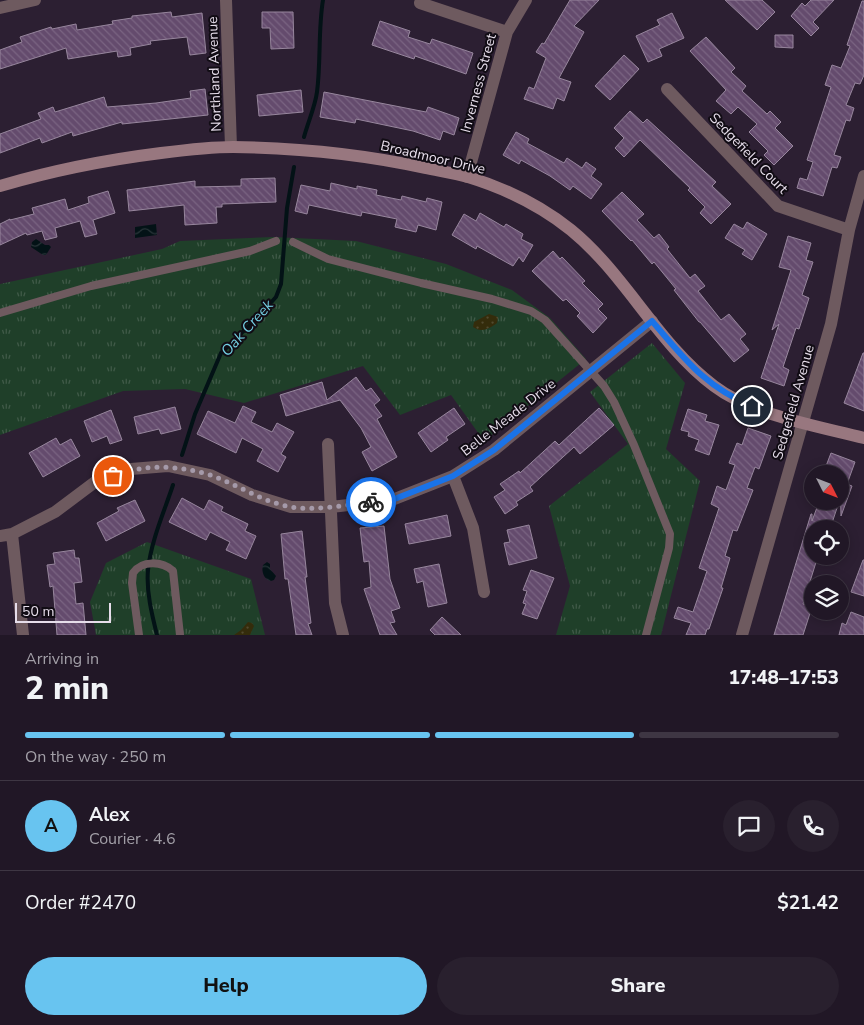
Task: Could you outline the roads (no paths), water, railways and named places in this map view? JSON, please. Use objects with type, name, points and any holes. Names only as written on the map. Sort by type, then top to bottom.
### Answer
[{"type":"street","points":[[0,8],[35,0]]},
{"type":"street","name":"Northland Avenue","points":[[226,0],[231,147]]},
{"type":"street","name":"Inverness Street","points":[[467,177],[507,32],[526,0]]},
{"type":"street","points":[[420,3],[507,32]]},
{"type":"street","name":"Sedgefield Court","points":[[667,89],[778,206],[849,230]]},
{"type":"street","name":"Broadmoor Drive","points":[[0,186],[49,172],[121,158],[231,147],[318,151],[395,162],[467,177],[532,204],[569,228],[591,248],[624,284],[652,321],[688,363],[715,387],[744,403],[768,412],[864,438]]},
{"type":"street","name":"Sedgefield Avenue","points":[[742,635],[831,324],[849,230],[864,176]]},
{"type":"street","name":"Belle Meade Drive","points":[[6,535],[55,512],[94,482],[132,469],[168,466],[210,475],[252,495],[291,507],[331,507],[392,500],[453,476],[494,450],[652,321]]},
{"type":"street","points":[[328,444],[335,603],[343,635]]},
{"type":"street","points":[[453,476],[473,528],[484,592]]},
{"type":"street","points":[[6,535],[23,635]]},
{"type":"lane","points":[[0,313],[91,286],[250,251],[276,241]]},
{"type":"lane","points":[[293,242],[328,259],[492,299],[531,311],[545,320],[604,386],[614,402],[634,445],[670,534],[646,635]]},
{"type":"lane","points":[[139,635],[132,583],[133,572],[140,566],[159,563],[173,571],[180,635]]},
{"type":"water","points":[[156,224],[157,235],[135,238],[135,227]]},
{"type":"water","points":[[36,239],[51,247],[46,255],[31,247],[32,242]]},
{"type":"water","points":[[267,562],[276,576],[271,581],[265,577],[263,572],[262,567]]},
{"type":"waterway","name":"Oak Creek","points":[[304,137],[317,92],[323,0]]},
{"type":"waterway","name":"Oak Creek","points":[[182,455],[195,414],[221,353],[276,297],[281,284],[287,208],[294,167]]},
{"type":"waterway","name":"Oak Creek","points":[[157,635],[151,611],[148,570],[155,537],[173,485]]}]
